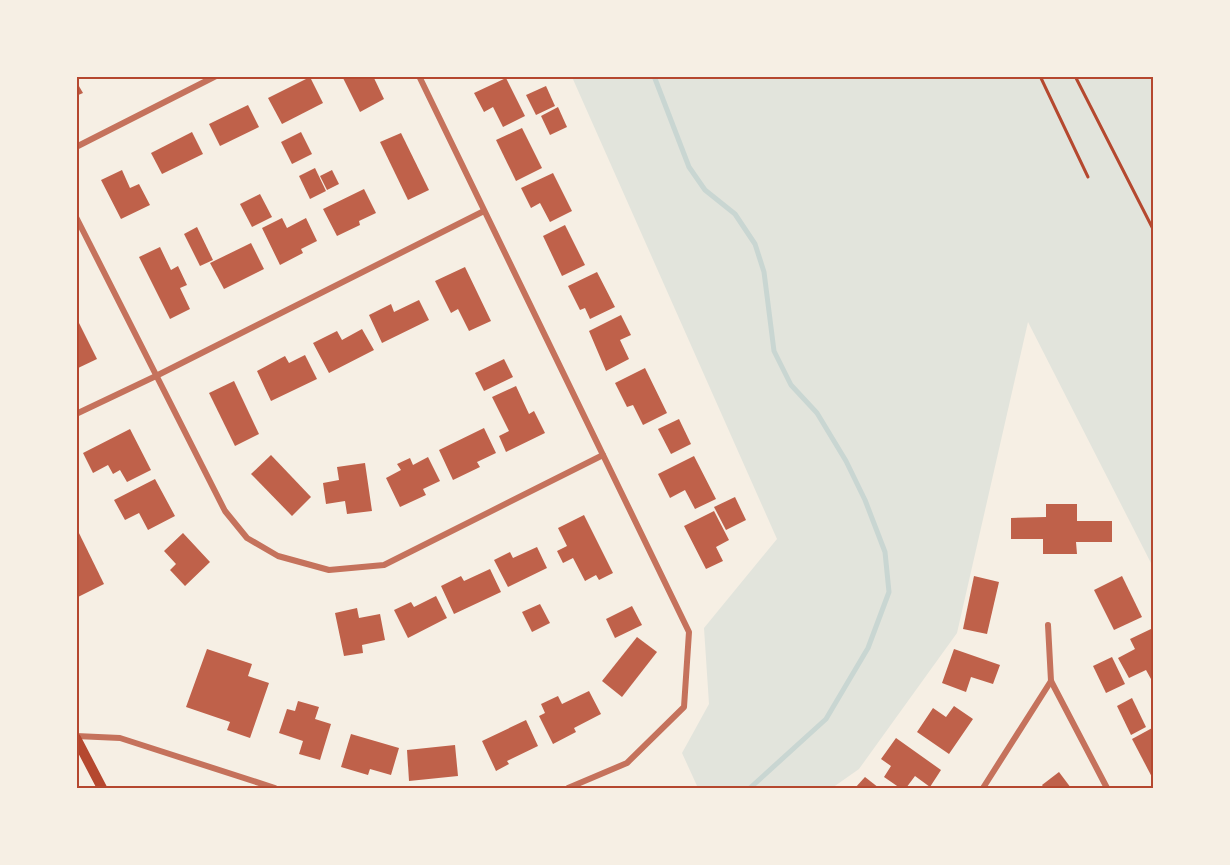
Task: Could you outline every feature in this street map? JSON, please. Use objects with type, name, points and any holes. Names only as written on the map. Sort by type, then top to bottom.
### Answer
[{"type":"main road","points":[[76,737],[102,789]]},
{"type":"street","points":[[76,147],[216,76]]},
{"type":"street","points":[[418,76],[689,633],[684,707],[627,763],[568,789]]},
{"type":"street","points":[[76,414],[484,211]]},
{"type":"street","points":[[76,217],[225,511],[247,538],[278,556],[329,570],[384,565],[603,455]]},
{"type":"street","points":[[1048,626],[1051,681],[1107,789]]},
{"type":"street","points":[[982,789],[1051,681]]},
{"type":"street","points":[[76,737],[120,738],[275,789]]},
{"type":"path","points":[[1040,76],[1088,177]]},
{"type":"path","points":[[1075,76],[1154,231]]},
{"type":"shaded area","points":[[572,77],[1153,77],[1153,567],[1028,322],[957,633],[859,769],[832,788],[698,788],[682,753],[709,704],[704,628],[777,539]]},
{"type":"building","points":[[342,76],[373,76],[384,99],[360,112]]},
{"type":"building","points":[[310,77],[323,103],[282,124],[268,98]]},
{"type":"building","points":[[506,78],[525,116],[503,127],[493,107],[484,112],[474,93]]},
{"type":"building","points":[[76,81],[83,93],[76,96]]},
{"type":"building","points":[[546,86],[555,106],[536,115],[526,95]]},
{"type":"building","points":[[248,105],[259,127],[220,146],[209,124]]},
{"type":"building","points":[[558,107],[567,127],[550,135],[541,116]]},
{"type":"building","points":[[522,128],[542,168],[516,181],[496,140]]},
{"type":"building","points":[[192,132],[203,154],[162,174],[151,153]]},
{"type":"building","points":[[301,132],[312,154],[292,164],[281,142]]},
{"type":"building","points":[[401,133],[429,190],[408,200],[380,142]]},
{"type":"building","points":[[315,168],[326,191],[310,199],[299,176]]},
{"type":"building","points":[[122,170],[130,188],[139,184],[150,205],[121,219],[101,180]]},
{"type":"building","points":[[332,170],[339,184],[327,190],[320,176]]},
{"type":"building","points":[[553,173],[572,211],[550,222],[540,203],[531,208],[521,188]]},
{"type":"building","points":[[364,189],[376,213],[359,221],[360,225],[337,236],[323,209]]},
{"type":"building","points":[[260,194],[272,217],[252,227],[240,204]]},
{"type":"building","points":[[282,218],[287,228],[306,218],[317,241],[301,249],[303,253],[280,265],[262,228]]},
{"type":"building","points":[[565,225],[585,265],[562,276],[543,236]]},
{"type":"building","points":[[197,227],[213,260],[200,266],[184,234]]},
{"type":"building","points":[[251,243],[264,269],[224,289],[210,263]]},
{"type":"building","points":[[160,247],[171,270],[178,266],[187,285],[180,288],[190,309],[170,319],[139,257]]},
{"type":"building","points":[[465,267],[491,321],[469,331],[458,309],[451,313],[435,281]]},
{"type":"building","points":[[597,272],[615,307],[590,319],[585,308],[580,310],[568,286]]},
{"type":"building","points":[[419,300],[429,320],[382,343],[369,315],[391,304],[394,312]]},
{"type":"building","points":[[621,315],[631,335],[620,340],[629,359],[606,371],[589,331]]},
{"type":"building","points":[[79,323],[97,359],[76,369],[76,324]]},
{"type":"building","points":[[362,329],[374,350],[329,373],[313,343],[337,331],[342,340]]},
{"type":"building","points":[[305,355],[317,379],[271,401],[257,371],[285,356],[289,363]]},
{"type":"building","points":[[504,359],[513,377],[484,391],[475,373]]},
{"type":"building","points":[[645,368],[667,413],[643,425],[633,405],[627,407],[615,383]]},
{"type":"building","points":[[234,381],[259,434],[235,446],[209,393]]},
{"type":"building","points":[[516,386],[529,414],[534,411],[545,433],[506,452],[499,436],[509,431],[492,397]]},
{"type":"building","points":[[679,419],[691,444],[671,454],[658,429]]},
{"type":"building","points":[[484,428],[496,453],[477,462],[480,467],[453,480],[439,450]]},
{"type":"building","points":[[130,429],[151,470],[127,482],[120,470],[113,474],[108,465],[93,473],[83,453]]},
{"type":"building","points":[[271,455],[311,497],[292,516],[251,474]]},
{"type":"building","points":[[694,456],[716,499],[695,509],[685,490],[670,498],[658,474]]},
{"type":"building","points":[[428,457],[440,481],[423,489],[426,495],[400,507],[386,478],[401,470],[397,464],[410,458],[413,465]]},
{"type":"building","points":[[365,463],[372,511],[347,514],[345,501],[326,504],[323,483],[339,480],[337,467]]},
{"type":"building","points":[[155,479],[175,516],[148,530],[139,513],[125,520],[114,500]]},
{"type":"building","points":[[735,497],[746,520],[726,530],[714,507]]},
{"type":"building","points":[[1046,504],[1077,504],[1077,521],[1112,521],[1112,542],[1076,542],[1077,554],[1043,554],[1043,539],[1011,539],[1011,518],[1046,517]]},
{"type":"building","points":[[714,511],[729,540],[716,547],[723,561],[706,569],[684,526]]},
{"type":"building","points":[[584,515],[613,573],[599,580],[596,575],[585,581],[573,558],[563,563],[557,551],[567,546],[558,528]]},
{"type":"building","points":[[76,527],[104,584],[76,598]]},
{"type":"building","points":[[183,533],[210,562],[185,586],[170,570],[176,564],[164,551]]},
{"type":"building","points":[[537,547],[547,568],[508,587],[494,560],[510,552],[513,558]]},
{"type":"building","points":[[490,569],[501,592],[454,614],[441,586],[461,576],[464,581]]},
{"type":"building","points":[[974,576],[999,582],[987,634],[963,629]]},
{"type":"building","points":[[1122,576],[1142,617],[1114,630],[1094,590]]},
{"type":"building","points":[[436,596],[447,618],[408,638],[394,610],[411,602],[414,607]]},
{"type":"building","points":[[540,604],[550,623],[532,632],[522,612]]},
{"type":"building","points":[[632,606],[642,625],[615,638],[606,619]]},
{"type":"building","points":[[357,608],[359,618],[380,614],[385,640],[362,645],[363,653],[344,656],[335,613]]},
{"type":"building","points":[[1151,629],[1154,633],[1154,677],[1151,679],[1146,670],[1129,678],[1118,658],[1135,649],[1130,639]]},
{"type":"building","points":[[637,637],[657,652],[622,697],[602,681]]},
{"type":"building","points":[[207,649],[252,664],[248,676],[269,683],[250,738],[227,730],[230,722],[186,707]]},
{"type":"building","points":[[954,649],[1000,665],[993,684],[971,677],[966,692],[942,683]]},
{"type":"building","points":[[1112,657],[1125,684],[1106,693],[1093,666]]},
{"type":"building","points":[[589,691],[601,714],[574,728],[576,732],[553,744],[539,716],[545,713],[541,704],[558,696],[562,704]]},
{"type":"building","points":[[1132,698],[1146,727],[1131,735],[1117,706]]},
{"type":"building","points":[[298,701],[319,707],[315,719],[331,724],[320,760],[299,754],[303,741],[279,733],[287,709],[295,711]]},
{"type":"building","points":[[954,706],[973,719],[949,754],[917,732],[933,708],[946,717]]},
{"type":"building","points":[[526,720],[538,746],[507,761],[509,764],[496,771],[482,741]]},
{"type":"building","points":[[1154,727],[1154,781],[1132,739]]},
{"type":"building","points":[[351,734],[399,748],[391,775],[370,769],[368,775],[341,767]]},
{"type":"building","points":[[896,738],[941,770],[930,787],[915,776],[906,788],[900,788],[884,777],[891,766],[881,759]]},
{"type":"building","points":[[455,745],[458,776],[409,781],[407,750]]},
{"type":"building","points":[[1059,772],[1071,788],[1044,788],[1042,785]]},
{"type":"building","points":[[865,777],[879,788],[855,788]]},
{"type":"waterway","points":[[654,76],[689,167],[705,190],[735,214],[755,244],[764,272],[774,351],[791,385],[817,413],[846,461],[865,500],[885,552],[889,592],[868,648],[826,719],[750,788]]}]
